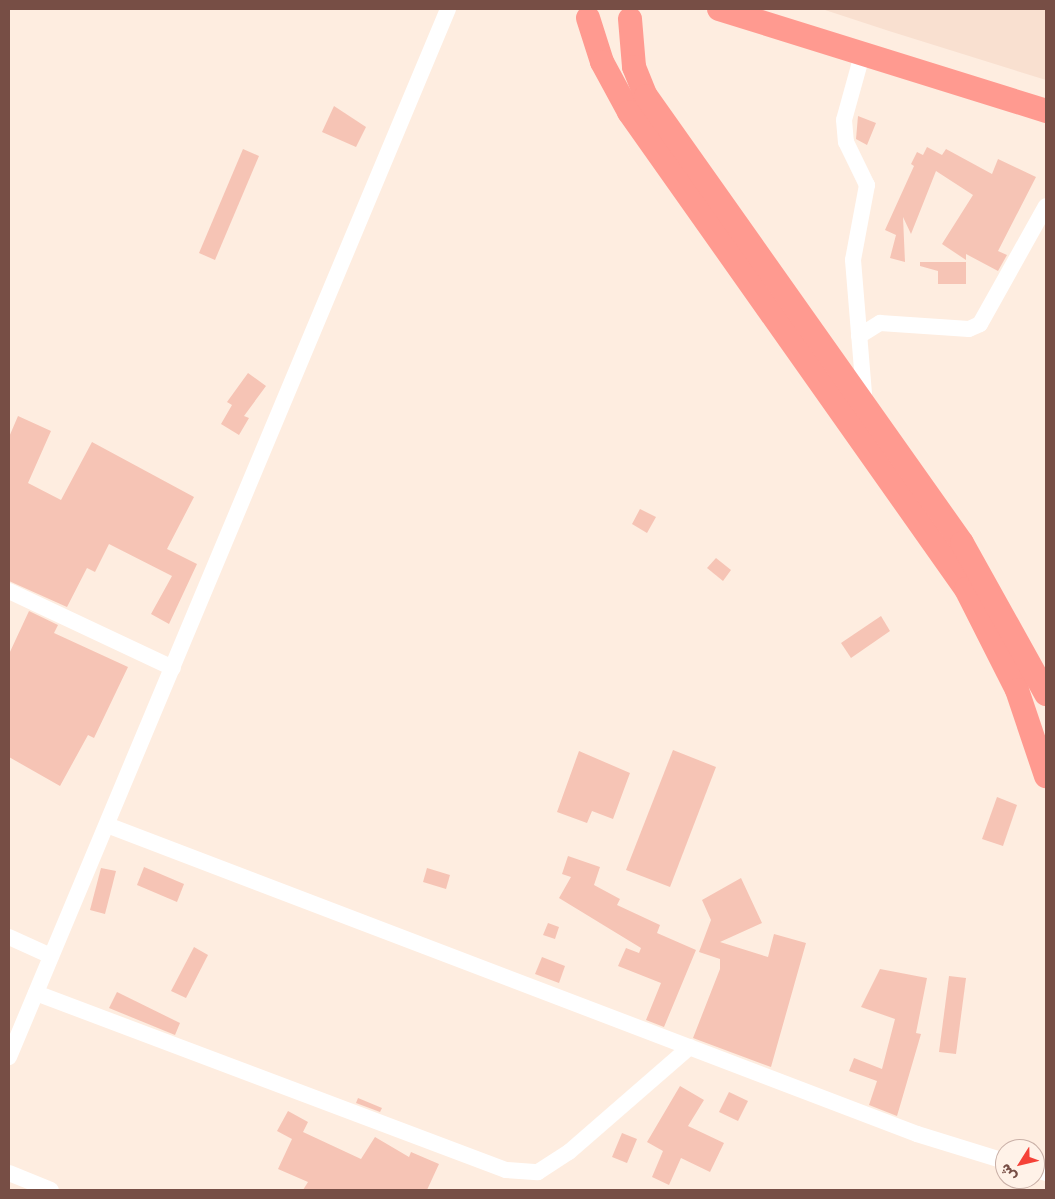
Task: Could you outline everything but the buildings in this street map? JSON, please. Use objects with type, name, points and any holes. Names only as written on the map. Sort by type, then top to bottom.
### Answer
[{"type":"highway","points":[[719,9],[1046,111]]},
{"type":"highway","points":[[585,13],[614,26],[634,14]]},
{"type":"highway","points":[[585,13],[602,62],[629,112],[966,589],[1017,690],[1046,776]]},
{"type":"highway","points":[[634,14],[634,67],[646,96],[962,543],[1046,694]]},
{"type":"highway","points":[[962,543],[997,581],[1046,669]]},
{"type":"street","points":[[9,1057],[448,9]]},
{"type":"street","points":[[862,55],[844,120],[846,142],[867,185],[853,260],[865,407]]},
{"type":"street","points":[[859,336],[880,323],[969,329],[980,324],[1046,206]]},
{"type":"street","points":[[9,590],[173,668]]},
{"type":"street","points":[[106,825],[917,1134],[995,1158]]},
{"type":"street","points":[[9,937],[51,956]]},
{"type":"street","points":[[36,993],[506,1170],[538,1172],[569,1152],[690,1048]]},
{"type":"street","points":[[9,1173],[51,1190]]},
{"type":"shaded area","points":[[822,9],[1046,9],[1046,80],[889,31]]}]
